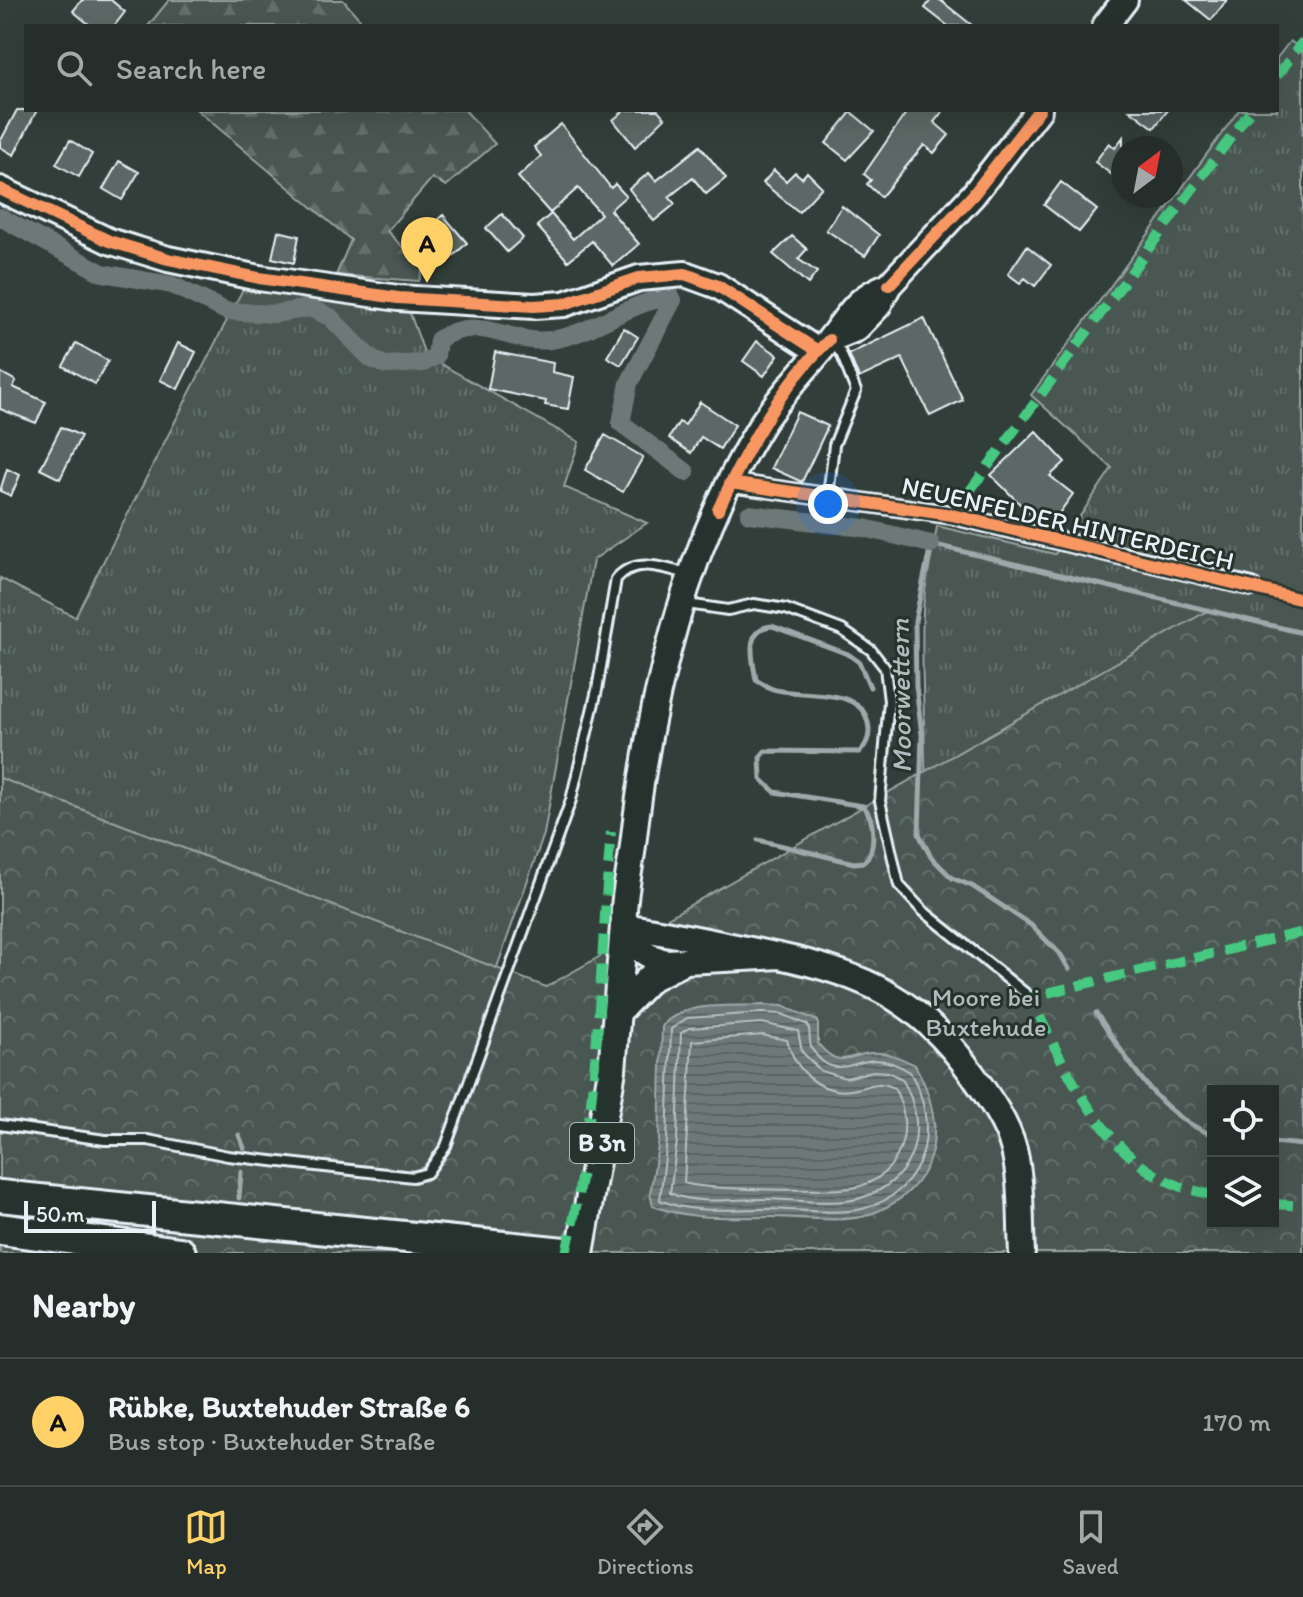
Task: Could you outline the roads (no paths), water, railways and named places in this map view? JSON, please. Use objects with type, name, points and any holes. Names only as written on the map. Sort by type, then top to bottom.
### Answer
[{"type":"highway","points":[[0,1196],[564,1253]]},
{"type":"highway","points":[[0,1229],[180,1253]]},
{"type":"highway","points":[[34,1234],[106,1253]]},
{"type":"main road","points":[[1107,24],[1125,0]]},
{"type":"main road","points":[[618,1011],[624,926],[659,688],[683,604],[730,483],[761,425],[844,316],[866,294],[889,285],[964,205],[1037,112]]},
{"type":"main road","points":[[0,189],[109,241],[168,259],[259,278],[398,298],[452,304],[549,305],[594,295],[639,278],[685,274],[718,286],[824,345]]},
{"type":"main road","points":[[624,926],[721,942],[828,966],[870,983],[909,1005],[944,1036],[979,1084],[1010,1137],[1019,1179],[1022,1253]]},
{"type":"main road","points":[[624,926],[635,944],[651,957],[680,963],[780,956]]},
{"type":"main road","points":[[618,1011],[650,978],[680,963]]},
{"type":"main road","name":"B 3n","points":[[580,1253],[589,1216],[612,1070],[618,1011]]},
{"type":"street","name":"NEUENFELDER HINTERDEICH","points":[[730,483],[952,515],[1252,587]]},
{"type":"lane","points":[[824,345],[841,353],[856,391],[834,445],[828,496]]},
{"type":"lane","points":[[0,1125],[105,1140],[148,1140],[228,1156],[413,1177],[427,1173],[446,1146],[571,800],[597,690],[616,579],[623,571],[646,565],[693,576]]},
{"type":"lane","points":[[683,604],[728,610],[754,604],[786,609],[842,630],[871,650],[885,668],[889,701],[880,801],[899,885],[922,910],[1030,997]]},
{"type":"water","points":[[783,1006],[818,1021],[818,1044],[837,1059],[883,1053],[915,1065],[932,1111],[934,1134],[931,1155],[923,1174],[909,1191],[890,1205],[865,1216],[831,1219],[710,1217],[681,1214],[653,1206],[650,1194],[659,1140],[662,1026],[695,1008]]},
{"type":"waterway","points":[[0,217],[102,273],[172,285],[226,311],[274,314],[310,308],[330,317],[371,359],[386,365],[423,363],[436,356],[438,340],[453,332],[480,329],[521,338],[550,340],[581,332],[640,305],[671,297],[673,300],[629,383],[621,423],[686,472]]},
{"type":"waterway","points":[[749,514],[864,528],[931,544]]},
{"type":"waterway","name":"Moorwettern","points":[[1069,969],[1061,955],[1031,925],[972,886],[952,878],[931,857],[919,834],[922,735],[916,686],[915,621],[931,544],[1303,633]]},
{"type":"waterway","points":[[758,840],[854,863],[864,862],[868,857],[873,834],[870,818],[863,806],[775,792],[761,779],[760,757],[765,751],[860,752],[867,742],[869,731],[863,711],[854,703],[828,695],[773,689],[756,680],[752,647],[757,633],[772,626],[848,654],[859,662],[870,687]]},
{"type":"waterway","name":"Moorwettern","points":[[1096,1013],[1160,1100],[1193,1126],[1207,1132]]},
{"type":"waterway","points":[[239,1135],[244,1148]]},
{"type":"waterway","name":"Moorwettern","points":[[1279,1143],[1303,1145]]},
{"type":"waterway","points":[[239,1198],[241,1172]]},
{"type":"place","name":"Rübke, Buxtehuder Straße 6","points":[[427,283]]},
{"type":"park label","name":"Moore bei Buxtehude","points":[[986,1012]]}]
